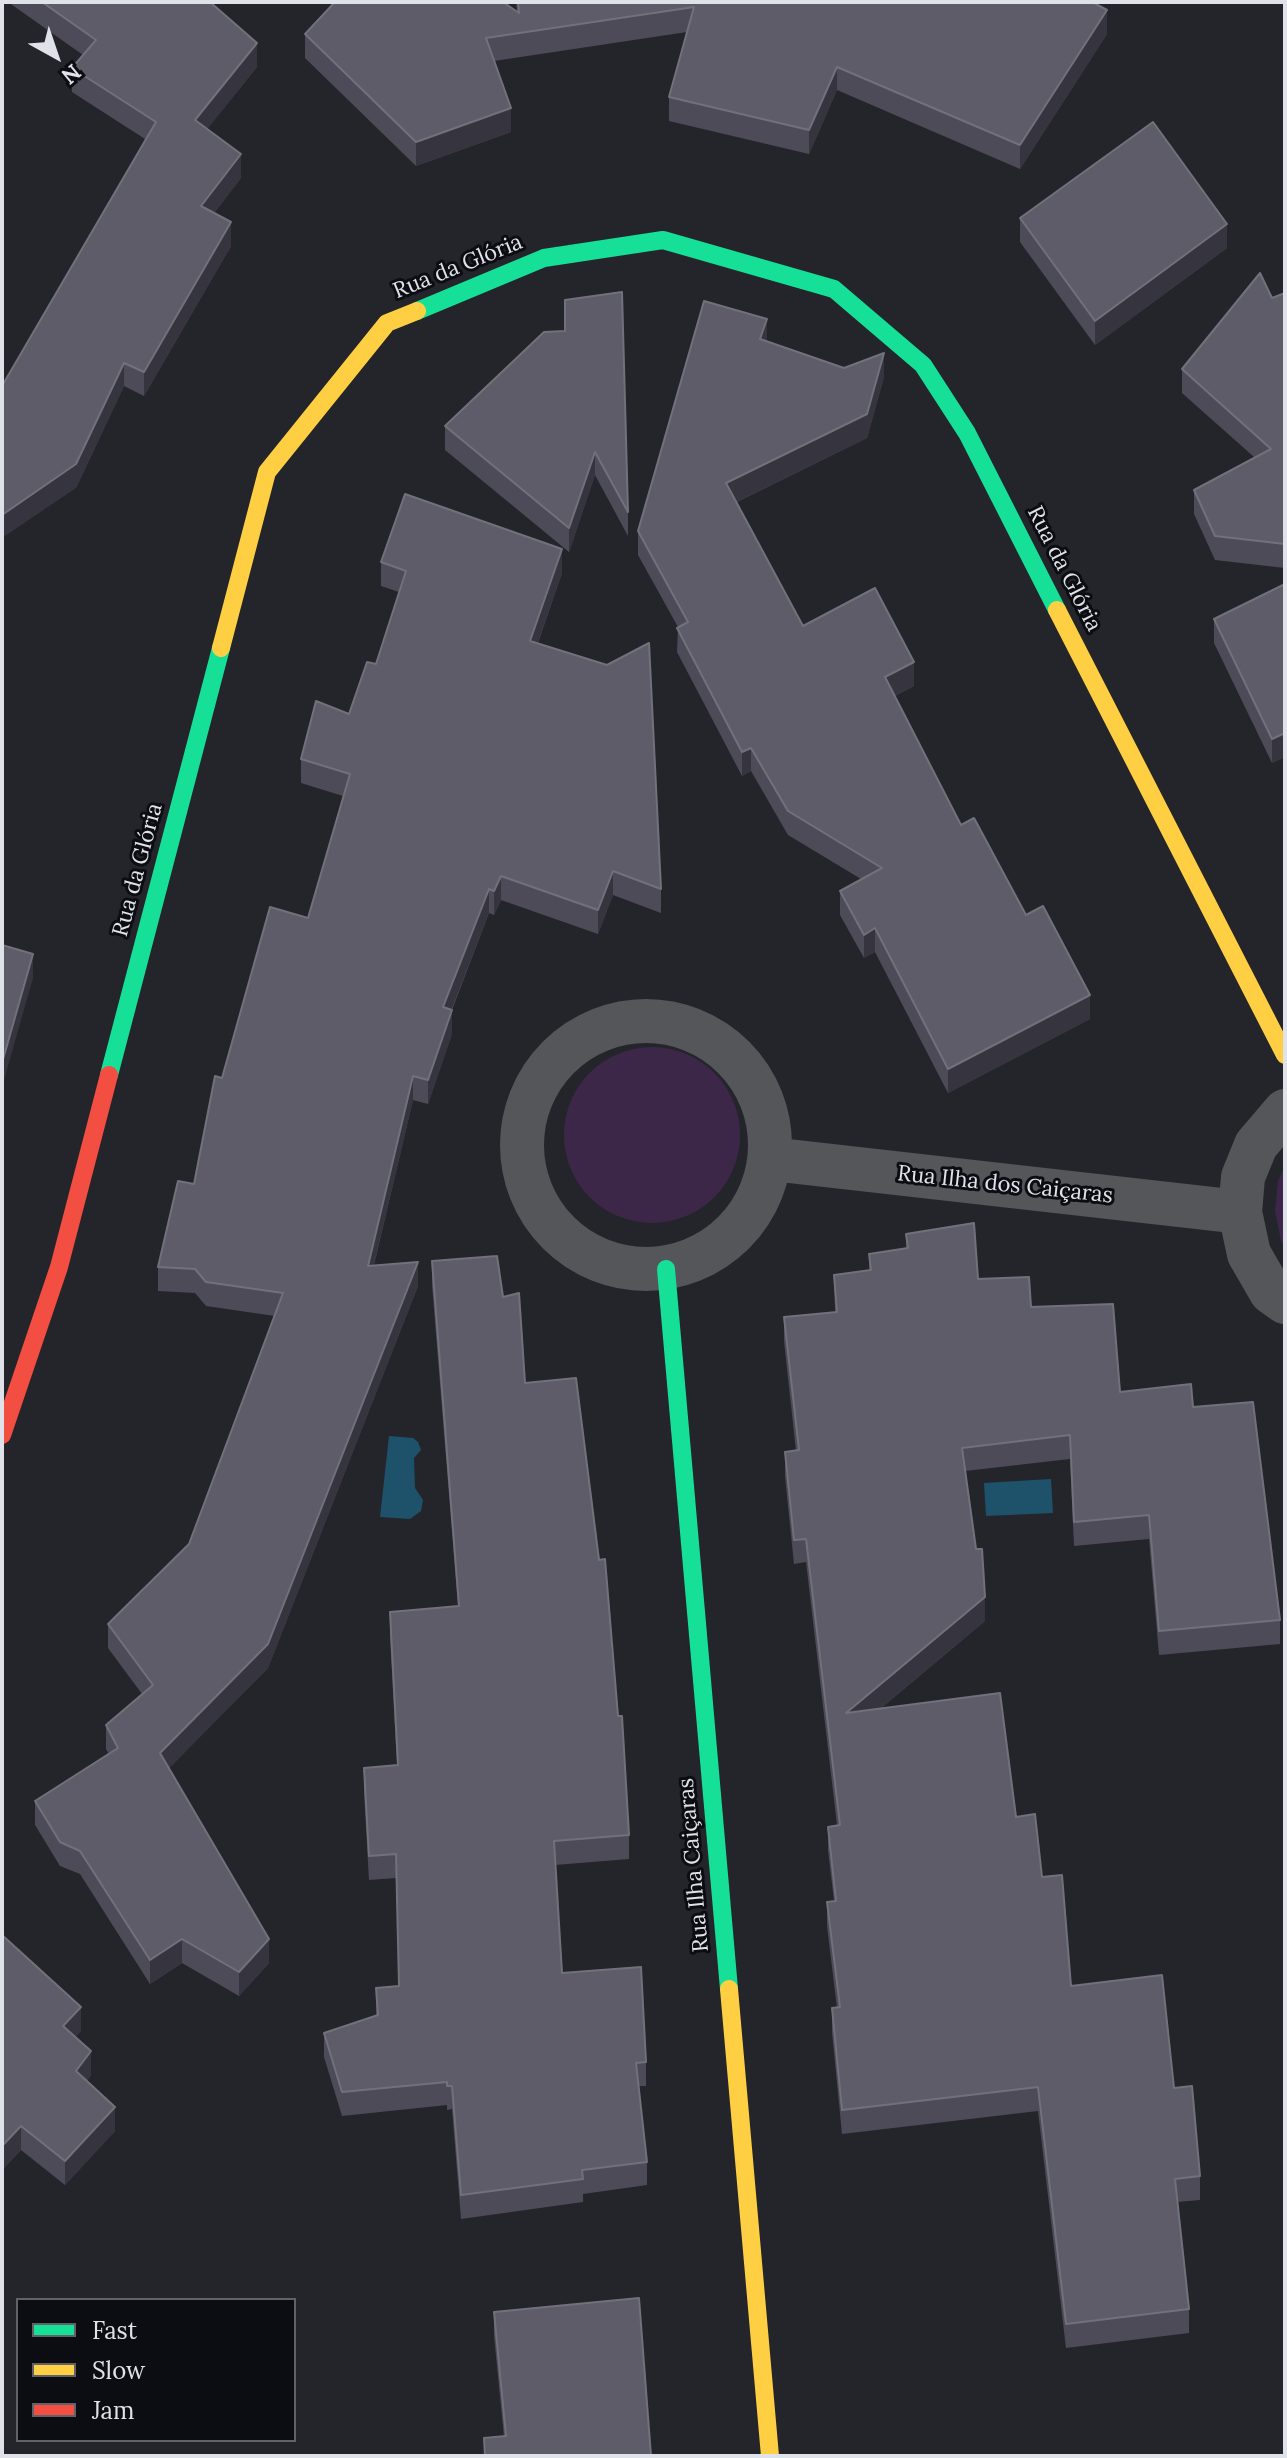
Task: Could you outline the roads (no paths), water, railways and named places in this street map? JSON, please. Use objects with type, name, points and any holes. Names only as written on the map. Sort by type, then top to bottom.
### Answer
[{"type":"street","name":"Rua da Glória","points":[[2,1435],[59,1267],[267,472],[387,323],[544,258],[663,240],[834,289],[923,365],[967,433],[1285,1055]]},
{"type":"street","points":[[649,1020],[690,1028],[726,1048],[754,1079],[770,1118],[771,1159],[754,1211],[716,1249],[666,1269],[625,1270],[585,1255],[553,1231],[530,1195],[521,1155],[525,1113],[543,1075],[572,1045],[608,1025],[649,1020]]},
{"type":"street","points":[[1285,1111],[1256,1145],[1243,1177],[1240,1212],[1249,1254],[1271,1292],[1285,1302]]},
{"type":"street","name":"Rua Ilha dos Caiçaras","points":[[771,1159],[1240,1212]]},
{"type":"street","name":"Rua Ilha Caiçaras","points":[[666,1269],[770,2456]]},
{"type":"water","points":[[389,1436],[413,1438],[421,1450],[414,1458],[415,1488],[423,1500],[421,1511],[410,1519],[380,1517]]},
{"type":"water","points":[[1051,1479],[1053,1513],[986,1516],[984,1483]]}]
